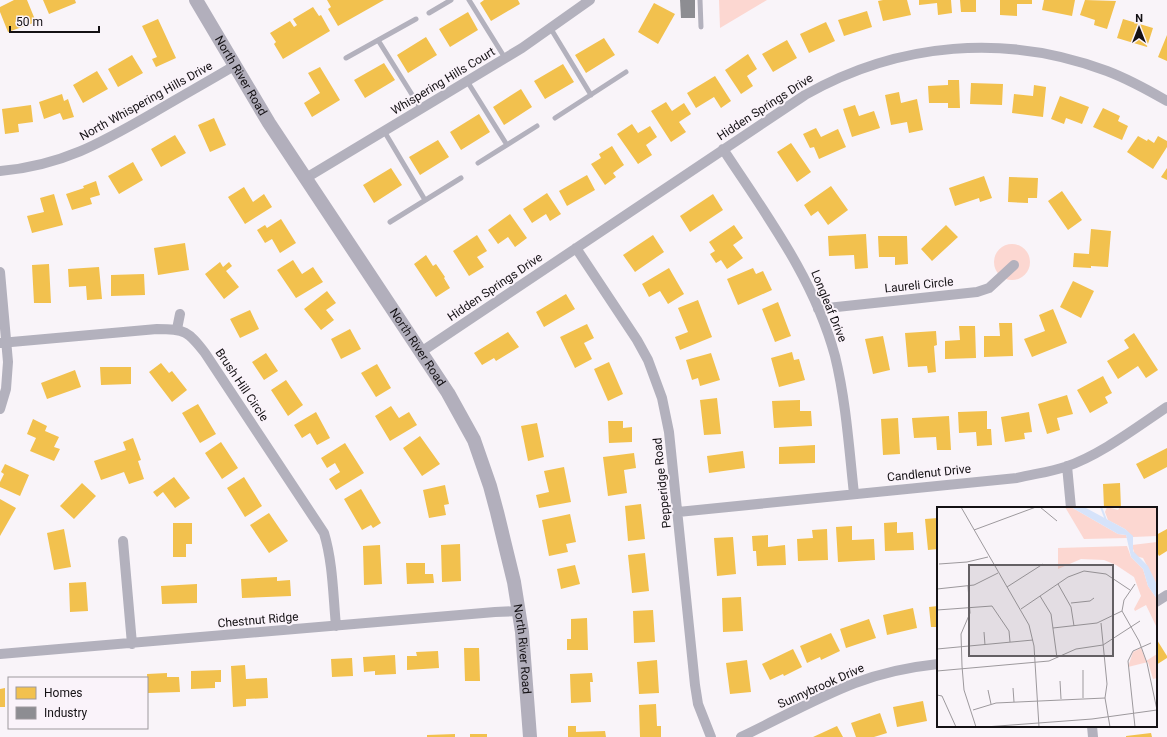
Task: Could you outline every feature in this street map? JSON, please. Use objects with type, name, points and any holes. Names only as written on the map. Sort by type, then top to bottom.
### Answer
[{"type":"street","name":"North River Road","points":[[196,0],[269,123],[448,393],[474,440],[490,486],[514,582],[524,652],[530,737]]},
{"type":"street","name":"Whispering Hills Court","points":[[306,178],[505,58],[550,29],[589,0]]},
{"type":"street","name":"Hidden Springs Drive","points":[[421,352],[785,108],[823,85],[873,65],[891,59],[933,51],[968,47],[994,47],[1030,51],[1061,57],[1109,72],[1143,87],[1167,101]]},
{"type":"street","name":"North Whispering Hills Drive","points":[[0,171],[41,165],[82,152],[234,66]]},
{"type":"street","name":"Longleaf Drive","points":[[723,149],[788,246],[802,272],[818,309],[828,336],[840,377],[846,409],[854,494]]},
{"type":"street","name":"Pepperidge Road","points":[[576,248],[637,340],[655,378],[666,413],[670,432],[695,685],[698,704],[712,737]]},
{"type":"street","name":"Laureli Circle","points":[[818,309],[977,292],[989,288],[1014,265]]},
{"type":"street","points":[[0,272],[3,342],[8,362],[6,389],[0,409]]},
{"type":"street","points":[[3,342],[157,329],[177,329],[180,314]]},
{"type":"street","name":"Brush Hill Circle","points":[[177,329],[186,333],[196,341],[205,353],[320,526],[328,547],[336,626]]},
{"type":"street","name":"Candlenut Drive","points":[[678,512],[1017,478],[1067,466],[1108,446],[1167,407]]},
{"type":"street","points":[[1067,466],[1071,507]]},
{"type":"street","points":[[123,541],[132,644]]},
{"type":"street","points":[[1157,601],[1167,595]]},
{"type":"street","name":"Chestnut Ridge","points":[[0,654],[519,611]]},
{"type":"street","name":"Sunnybrook Drive","points":[[742,737],[825,696],[855,683],[898,671],[937,664]]},
{"type":"street","points":[[1092,727],[1093,737]]},
{"type":"lane","points":[[429,13],[451,0]]},
{"type":"lane","points":[[470,0],[505,58]]},
{"type":"lane","points":[[700,0],[701,27]]},
{"type":"lane","points":[[346,58],[416,19]]},
{"type":"lane","points":[[550,29],[591,95]]},
{"type":"lane","points":[[378,40],[421,109]]},
{"type":"lane","points":[[555,118],[626,72]]},
{"type":"lane","points":[[467,81],[506,145]]},
{"type":"lane","points":[[478,163],[537,126]]},
{"type":"lane","points":[[384,131],[425,200]]},
{"type":"lane","points":[[390,222],[461,178]]},
{"type":"shaded area","points":[[719,0],[767,0],[720,28]]},
{"type":"shaded area","points":[[1012,244],[1025,249],[1030,262],[1025,275],[1012,280],[999,275],[994,262],[999,249]]},
{"type":"building: Homes","points":[[14,0],[27,0],[36,22],[8,32],[0,12],[0,7]]},
{"type":"building: Homes","points":[[43,0],[75,0],[76,3],[49,14]]},
{"type":"building: Homes","points":[[327,0],[384,0],[338,26],[328,9],[331,7]]},
{"type":"building: Homes","points":[[484,0],[518,0],[520,4],[491,21],[480,3]]},
{"type":"building: Homes","points":[[907,0],[911,15],[883,21],[878,1]]},
{"type":"building: Homes","points":[[919,0],[951,0],[952,13],[938,15],[937,3],[919,5]]},
{"type":"building: Homes","points":[[960,0],[976,0],[976,12],[961,12]]},
{"type":"building: Homes","points":[[1000,0],[1032,0],[1032,4],[1017,4],[1017,16],[1000,15]]},
{"type":"building: Homes","points":[[1044,0],[1075,0],[1072,16],[1042,10]]},
{"type":"building: Homes","points":[[1085,0],[1116,1],[1107,29],[1094,25],[1095,20],[1080,15]]},
{"type":"building: Homes","points":[[654,3],[675,14],[658,44],[638,32]]},
{"type":"building: Homes","points":[[313,7],[319,16],[321,15],[330,31],[283,59],[274,44],[276,42],[270,33],[290,21],[294,27],[297,25],[293,19]]},
{"type":"building: Homes","points":[[867,11],[872,27],[844,36],[838,20]]},
{"type":"building: Homes","points":[[468,12],[478,30],[450,47],[439,29]]},
{"type":"building: Homes","points":[[158,19],[176,58],[156,67],[152,59],[157,57],[142,26]]},
{"type":"building: Homes","points":[[1123,19],[1153,28],[1147,47],[1117,38]]},
{"type":"building: Homes","points":[[826,22],[835,41],[809,53],[800,34]]},
{"type":"building: Homes","points":[[1167,35],[1167,61],[1158,57]]},
{"type":"building: Homes","points":[[426,37],[437,55],[408,73],[397,55]]},
{"type":"building: Homes","points":[[604,38],[615,55],[586,73],[575,55]]},
{"type":"building: Homes","points":[[787,40],[797,58],[773,72],[762,54]]},
{"type":"building: Homes","points":[[748,54],[757,69],[747,76],[753,86],[741,94],[725,70]]},
{"type":"building: Homes","points":[[132,55],[143,73],[118,87],[108,69]]},
{"type":"building: Homes","points":[[384,63],[395,80],[365,98],[354,80]]},
{"type":"building: Homes","points":[[563,64],[574,82],[545,99],[534,81]]},
{"type":"building: Homes","points":[[320,67],[340,100],[312,117],[304,103],[320,93],[308,73]]},
{"type":"building: Homes","points":[[97,71],[108,89],[83,103],[73,85]]},
{"type":"building: Homes","points":[[715,76],[731,101],[721,108],[714,97],[696,108],[687,93]]},
{"type":"building: Homes","points":[[948,80],[959,80],[960,108],[948,108],[948,103],[929,103],[928,86],[948,85]]},
{"type":"building: Homes","points":[[971,83],[1003,84],[1002,105],[970,104]]},
{"type":"building: Homes","points":[[1034,85],[1046,87],[1043,117],[1012,113],[1014,94],[1033,96]]},
{"type":"building: Homes","points":[[521,89],[532,107],[504,125],[493,107]]},
{"type":"building: Homes","points":[[899,92],[901,103],[917,99],[923,130],[909,133],[907,122],[891,125],[885,95]]},
{"type":"building: Homes","points":[[62,94],[64,101],[68,99],[74,117],[63,120],[60,113],[44,119],[39,102]]},
{"type":"building: Homes","points":[[1060,96],[1089,107],[1082,124],[1066,118],[1064,124],[1051,119]]},
{"type":"building: Homes","points":[[666,102],[672,111],[684,103],[691,114],[679,122],[686,132],[671,142],[651,111]]},
{"type":"building: Homes","points":[[31,105],[33,122],[18,124],[19,132],[5,134],[2,109]]},
{"type":"building: Homes","points":[[855,105],[859,116],[874,111],[880,128],[852,137],[843,109]]},
{"type":"building: Homes","points":[[1103,108],[1120,116],[1118,121],[1128,126],[1122,140],[1093,127]]},
{"type":"building: Homes","points":[[479,114],[490,132],[461,150],[450,132]]},
{"type":"building: Homes","points":[[214,118],[226,145],[210,152],[198,125]]},
{"type":"building: Homes","points":[[632,124],[638,133],[650,126],[657,137],[646,145],[652,155],[638,164],[617,134]]},
{"type":"building: Homes","points":[[816,128],[821,137],[838,129],[846,147],[819,159],[814,147],[810,148],[803,134]]},
{"type":"building: Homes","points":[[175,135],[186,153],[161,167],[151,149]]},
{"type":"building: Homes","points":[[1138,136],[1147,141],[1148,139],[1154,143],[1158,136],[1167,141],[1167,147],[1153,169],[1127,152]]},
{"type":"building: Homes","points":[[438,140],[449,157],[420,175],[409,157]]},
{"type":"building: Homes","points":[[791,143],[811,172],[797,182],[777,152]]},
{"type":"building: Homes","points":[[612,146],[624,165],[613,173],[616,177],[605,185],[591,164],[601,158],[599,154]]},
{"type":"building: Homes","points":[[133,162],[143,180],[119,194],[108,176]]},
{"type":"building: Homes","points":[[391,168],[402,185],[374,203],[363,185]]},
{"type":"building: Homes","points":[[1167,168],[1167,180],[1161,177]]},
{"type":"building: Homes","points":[[587,175],[595,190],[567,206],[559,191]]},
{"type":"building: Homes","points":[[984,176],[992,198],[980,202],[979,198],[955,206],[949,188]]},
{"type":"building: Homes","points":[[1009,177],[1038,178],[1037,198],[1028,198],[1028,203],[1008,202]]},
{"type":"building: Homes","points":[[96,181],[100,195],[90,198],[92,204],[72,210],[66,194],[84,188],[83,186]]},
{"type":"building: Homes","points":[[831,186],[848,210],[828,225],[818,211],[811,216],[804,205]]},
{"type":"building: Homes","points":[[244,187],[253,202],[264,194],[272,207],[245,224],[228,197]]},
{"type":"building: Homes","points":[[1062,191],[1082,220],[1068,230],[1048,201]]},
{"type":"building: Homes","points":[[547,193],[561,214],[550,221],[546,214],[532,223],[523,209]]},
{"type":"building: Homes","points":[[54,194],[63,225],[32,233],[27,216],[44,212],[40,198]]},
{"type":"building: Homes","points":[[713,194],[723,210],[690,232],[680,216]]},
{"type":"building: Homes","points":[[510,214],[527,238],[515,247],[508,237],[498,244],[488,230]]},
{"type":"building: Homes","points":[[281,219],[296,243],[280,253],[272,239],[265,243],[257,230],[265,225],[267,228]]},
{"type":"building: Homes","points":[[734,225],[743,238],[733,245],[743,258],[727,269],[721,260],[716,263],[710,254],[715,251],[709,242]]},
{"type":"building: Homes","points":[[946,225],[958,237],[932,261],[921,249]]},
{"type":"building: Homes","points":[[1091,229],[1111,231],[1108,267],[1073,267],[1074,253],[1089,254]]},
{"type":"building: Homes","points":[[866,234],[868,268],[855,269],[854,255],[829,256],[828,236]]},
{"type":"building: Homes","points":[[477,235],[487,251],[477,257],[484,267],[469,276],[453,251]]},
{"type":"building: Homes","points":[[653,235],[664,252],[635,272],[623,255]]},
{"type":"building: Homes","points":[[878,236],[907,236],[908,264],[895,265],[895,257],[879,257]]},
{"type":"building: Homes","points":[[185,243],[189,270],[158,275],[154,248]]},
{"type":"building: Homes","points":[[426,255],[433,266],[436,264],[445,277],[444,278],[450,288],[436,297],[414,264]]},
{"type":"building: Homes","points":[[293,260],[302,274],[313,267],[323,282],[296,298],[277,270]]},
{"type":"building: Homes","points":[[220,262],[223,267],[229,262],[232,266],[226,271],[239,287],[224,299],[205,274]]},
{"type":"building: Homes","points":[[49,264],[51,303],[34,303],[32,265]]},
{"type":"building: Homes","points":[[99,267],[102,299],[87,300],[86,286],[69,287],[68,269]]},
{"type":"building: Homes","points":[[669,268],[684,294],[668,304],[660,291],[649,297],[642,284]]},
{"type":"building: Homes","points":[[753,268],[756,274],[763,271],[772,290],[738,305],[727,279]]},
{"type":"building: Homes","points":[[144,274],[145,295],[111,296],[111,275]]},
{"type":"building: Homes","points":[[1073,281],[1094,291],[1081,318],[1060,307]]},
{"type":"building: Homes","points":[[327,291],[336,303],[326,310],[334,320],[321,330],[304,309]]},
{"type":"building: Homes","points":[[566,294],[575,309],[544,327],[536,312]]},
{"type":"building: Homes","points":[[698,300],[712,337],[680,350],[675,337],[688,332],[678,308]]},
{"type":"building: Homes","points":[[778,302],[791,336],[775,342],[762,309]]},
{"type":"building: Homes","points":[[1053,309],[1067,343],[1032,357],[1024,339],[1045,331],[1039,315]]},
{"type":"building: Homes","points":[[250,310],[259,329],[240,338],[230,319]]},
{"type":"building: Homes","points":[[999,323],[1012,323],[1013,356],[984,357],[984,336],[1000,336]]},
{"type":"building: Homes","points":[[587,324],[594,338],[584,343],[592,359],[575,368],[560,337]]},
{"type":"building: Homes","points":[[959,326],[975,326],[976,358],[945,359],[945,341],[960,340]]},
{"type":"building: Homes","points":[[350,329],[361,349],[341,359],[331,339]]},
{"type":"building: Homes","points":[[936,331],[937,345],[934,346],[936,372],[928,373],[927,366],[908,367],[905,333]]},
{"type":"building: Homes","points":[[508,332],[519,347],[496,361],[494,358],[482,365],[474,353]]},
{"type":"building: Homes","points":[[1134,333],[1158,370],[1146,378],[1138,366],[1118,379],[1107,361],[1129,348],[1124,340]]},
{"type":"building: Homes","points":[[883,336],[890,370],[873,374],[865,339]]},
{"type":"building: Homes","points":[[792,352],[794,360],[799,359],[805,380],[779,387],[771,358]]},
{"type":"building: Homes","points":[[266,353],[278,371],[264,380],[252,362]]},
{"type":"building: Homes","points":[[711,353],[720,380],[700,386],[698,378],[692,380],[686,360]]},
{"type":"building: Homes","points":[[609,362],[623,394],[608,401],[594,369]]},
{"type":"building: Homes","points":[[161,363],[169,373],[172,371],[187,390],[172,402],[149,372]]},
{"type":"building: Homes","points":[[377,364],[391,388],[376,397],[361,373]]},
{"type":"building: Homes","points":[[100,367],[131,367],[131,384],[101,385]]},
{"type":"building: Homes","points":[[75,370],[81,387],[47,399],[41,383]]},
{"type":"building: Homes","points":[[1103,376],[1112,393],[1105,397],[1108,403],[1090,413],[1077,390]]},
{"type":"building: Homes","points":[[286,380],[303,405],[288,416],[271,390]]},
{"type":"building: Homes","points":[[1067,395],[1073,414],[1057,418],[1060,430],[1047,434],[1038,404]]},
{"type":"building: Homes","points":[[717,398],[721,434],[704,435],[700,400]]},
{"type":"building: Homes","points":[[800,400],[800,411],[811,411],[812,426],[774,428],[772,401]]},
{"type":"building: Homes","points":[[198,404],[216,434],[200,443],[182,413]]},
{"type":"building: Homes","points":[[391,406],[399,418],[409,412],[417,425],[390,441],[375,416]]},
{"type":"building: Homes","points":[[987,411],[987,429],[991,429],[992,445],[977,446],[976,432],[959,433],[958,412]]},
{"type":"building: Homes","points":[[316,412],[330,438],[317,445],[310,433],[302,438],[294,425]]},
{"type":"building: Homes","points":[[1029,412],[1032,432],[1024,433],[1025,439],[1005,442],[1001,417]]},
{"type":"building: Homes","points":[[949,416],[951,450],[937,450],[936,437],[914,438],[912,418]]},
{"type":"building: Homes","points":[[898,418],[900,454],[883,455],[881,419]]},
{"type":"building: Homes","points":[[33,419],[47,426],[45,431],[59,437],[54,447],[60,449],[54,461],[30,451],[36,438],[27,434]]},
{"type":"building: Homes","points":[[608,421],[623,421],[623,428],[632,427],[632,442],[609,443]]},
{"type":"building: Homes","points":[[537,423],[544,457],[528,461],[521,426]]},
{"type":"building: Homes","points":[[420,436],[440,464],[422,476],[403,448]]},
{"type":"building: Homes","points":[[133,438],[141,460],[138,461],[144,479],[129,484],[124,472],[101,480],[94,461],[126,450],[123,442]]},
{"type":"building: Homes","points":[[221,442],[238,468],[222,479],[205,453]]},
{"type":"building: Homes","points":[[345,443],[364,473],[336,490],[329,479],[340,472],[335,463],[327,468],[321,458]]},
{"type":"building: Homes","points":[[815,445],[815,463],[779,464],[779,447]]},
{"type":"building: Homes","points":[[1167,448],[1167,467],[1144,479],[1136,464]]},
{"type":"building: Homes","points":[[743,451],[745,468],[709,473],[707,456]]},
{"type":"building: Homes","points":[[634,453],[636,468],[624,470],[627,493],[608,496],[603,457]]},
{"type":"building: Homes","points":[[5,464],[29,475],[20,496],[0,487],[0,482],[4,474],[1,472]]},
{"type":"building: Homes","points":[[564,467],[571,502],[539,508],[536,495],[549,492],[544,471]]},
{"type":"building: Homes","points":[[174,477],[190,498],[175,508],[163,492],[157,497],[153,492]]},
{"type":"building: Homes","points":[[244,477],[262,506],[245,517],[227,488]]},
{"type":"building: Homes","points":[[82,483],[96,496],[74,519],[60,506]]},
{"type":"building: Homes","points":[[1120,483],[1121,507],[1104,507],[1103,484]]},
{"type":"building: Homes","points":[[445,485],[449,504],[444,505],[446,515],[429,518],[423,490]]},
{"type":"building: Homes","points":[[361,489],[381,523],[373,528],[371,525],[362,530],[344,499]]},
{"type":"building: Homes","points":[[0,499],[16,508],[0,536]]},
{"type":"building: Homes","points":[[641,504],[645,539],[628,541],[625,506]]},
{"type":"building: Homes","points":[[269,513],[288,541],[269,553],[250,525]]},
{"type":"building: Homes","points":[[570,514],[576,542],[566,544],[568,552],[549,556],[542,520]]},
{"type":"building: Homes","points":[[937,518],[937,549],[928,550],[925,519]]},
{"type":"building: Homes","points":[[897,522],[897,533],[913,532],[914,550],[885,551],[884,523]]},
{"type":"building: Homes","points":[[173,523],[192,523],[192,544],[186,544],[186,557],[173,557]]},
{"type":"building: Homes","points":[[852,526],[852,540],[874,539],[875,560],[838,562],[836,527]]},
{"type":"building: Homes","points":[[64,529],[71,567],[54,570],[47,533]]},
{"type":"building: Homes","points":[[827,529],[828,560],[798,561],[797,539],[813,538],[812,530]]},
{"type":"building: Homes","points":[[1167,529],[1167,551],[1159,556],[1157,552],[1157,534]]},
{"type":"building: Homes","points":[[768,535],[768,547],[785,545],[786,565],[757,566],[756,551],[753,551],[752,536]]},
{"type":"building: Homes","points":[[733,537],[736,574],[717,576],[714,538]]},
{"type":"building: Homes","points":[[460,544],[461,581],[442,582],[441,545]]},
{"type":"building: Homes","points":[[380,545],[382,584],[364,585],[363,546]]},
{"type":"building: Homes","points":[[645,553],[649,591],[632,593],[628,555]]},
{"type":"building: Homes","points":[[406,563],[425,563],[425,574],[433,574],[434,583],[407,584]]},
{"type":"building: Homes","points":[[575,565],[580,584],[561,589],[557,569]]},
{"type":"building: Homes","points":[[277,577],[277,581],[290,580],[291,596],[242,598],[241,579]]},
{"type":"building: Homes","points":[[86,582],[88,611],[70,612],[69,583]]},
{"type":"building: Homes","points":[[197,584],[197,603],[162,604],[161,586]]},
{"type":"building: Homes","points":[[741,597],[743,631],[723,632],[722,598]]},
{"type":"building: Homes","points":[[937,606],[937,627],[931,627],[929,607]]},
{"type":"building: Homes","points":[[913,608],[917,628],[887,635],[883,615]]},
{"type":"building: Homes","points":[[653,610],[655,642],[634,643],[633,611]]},
{"type":"building: Homes","points":[[587,618],[588,650],[567,650],[567,639],[571,639],[571,619]]},
{"type":"building: Homes","points":[[869,619],[876,638],[846,648],[840,629]]},
{"type":"building: Homes","points":[[831,633],[840,651],[821,660],[820,657],[807,663],[800,646]]},
{"type":"building: Homes","points":[[1157,640],[1167,656],[1167,658],[1157,664]]},
{"type":"building: Homes","points":[[464,648],[479,648],[480,681],[465,681]]},
{"type":"building: Homes","points":[[793,649],[802,667],[784,676],[783,674],[770,680],[762,664]]},
{"type":"building: Homes","points":[[438,651],[439,668],[407,670],[407,656],[417,656],[416,652]]},
{"type":"building: Homes","points":[[395,655],[396,674],[375,675],[375,671],[364,672],[363,657]]},
{"type":"building: Homes","points":[[352,658],[353,676],[332,677],[331,659]]},
{"type":"building: Homes","points":[[657,660],[659,693],[639,694],[637,662]]},
{"type":"building: Homes","points":[[747,660],[751,692],[730,694],[726,663]]},
{"type":"building: Homes","points":[[245,665],[246,679],[267,678],[268,698],[246,699],[246,706],[233,707],[231,666]]},
{"type":"building: Homes","points":[[221,670],[221,682],[215,682],[215,688],[191,689],[191,671]]},
{"type":"building: Homes","points":[[167,673],[167,677],[179,677],[180,692],[148,693],[147,674]]},
{"type":"building: Homes","points":[[592,673],[593,682],[590,682],[591,702],[571,703],[570,674]]},
{"type":"building: Homes","points":[[5,688],[5,707],[0,707],[0,689]]},
{"type":"building: Homes","points":[[923,701],[927,721],[897,727],[893,707]]},
{"type":"building: Homes","points":[[656,704],[657,726],[661,726],[661,737],[640,737],[639,705]]},
{"type":"building: Homes","points":[[880,713],[887,733],[874,737],[856,737],[851,723]]},
{"type":"building: Homes","points":[[568,726],[576,726],[576,732],[605,731],[606,737],[568,737]]},
{"type":"building: Homes","points":[[837,726],[843,737],[813,737]]},
{"type":"building: Homes","points":[[1151,733],[1152,737],[1126,737],[1126,736]]},
{"type":"building: Homes","points":[[455,734],[455,737],[427,737],[427,735]]},
{"type":"building: Homes","points":[[470,734],[487,734],[487,737],[470,737]]},
{"type":"building: Industry","points":[[680,0],[695,0],[695,18],[681,18]]}]
